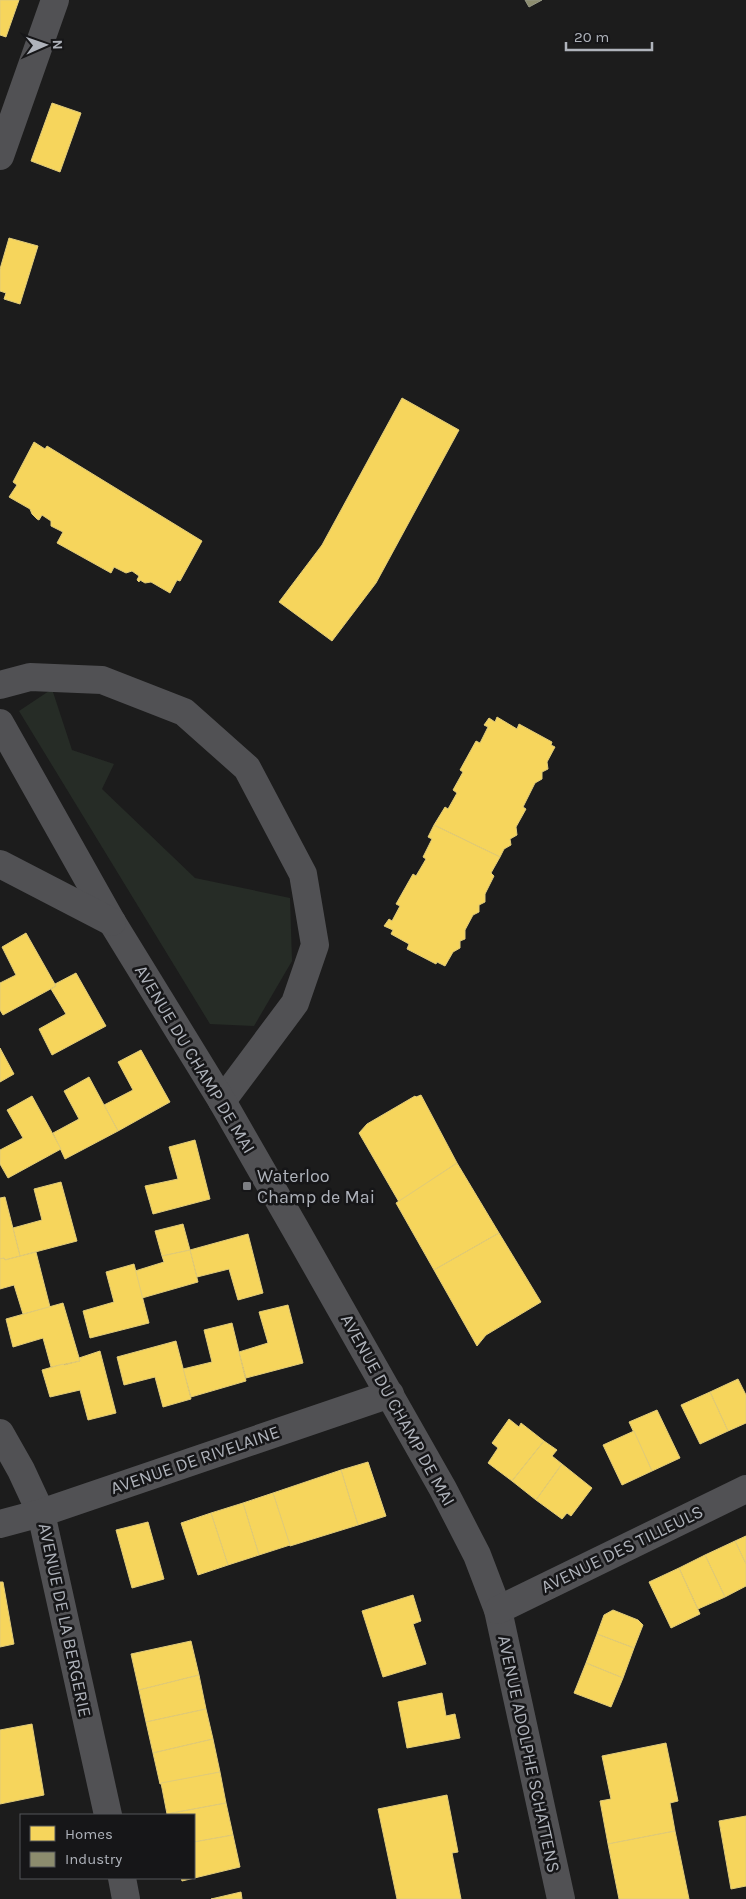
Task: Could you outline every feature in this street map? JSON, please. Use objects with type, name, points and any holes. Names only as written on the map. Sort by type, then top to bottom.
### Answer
[{"type":"street","points":[[0,156],[55,0]]},
{"type":"street","points":[[0,685],[30,677],[102,680],[184,712],[247,768],[303,874],[316,945],[295,1003],[222,1101]]},
{"type":"street","name":"AVENUE DU CHAMP DE MAI","points":[[0,723],[112,922],[222,1101],[390,1394],[477,1555],[498,1610]]},
{"type":"street","points":[[0,864],[112,922]]},
{"type":"street","name":"AVENUE DE RIVELAINE","points":[[0,1524],[41,1513],[390,1394]]},
{"type":"street","name":"AVENUE DE LA BERGERIE","points":[[0,1433],[21,1470],[41,1513],[108,1814]]},
{"type":"street","name":"AVENUE DES TILLEULS","points":[[498,1610],[746,1489]]},
{"type":"street","name":"AVENUE ADOLPHE SCHATTENS","points":[[498,1610],[561,1899]]},
{"type":"street","points":[[122,1879],[126,1899]]},
{"type":"shaded area","points":[[52,689],[72,750],[114,764],[102,789],[195,878],[290,898],[292,961],[254,1026],[210,1024],[19,711]]},
{"type":"building: Homes","points":[[0,0],[19,0],[6,37],[0,35]]},
{"type":"building: Homes","points":[[52,103],[81,113],[60,172],[31,161]]},
{"type":"building: Homes","points":[[9,238],[38,246],[20,304],[4,299],[6,293],[0,291],[0,269]]},
{"type":"building: Homes","points":[[402,398],[459,430],[376,583],[332,641],[279,602],[322,545]]},
{"type":"building: Homes","points":[[34,442],[45,449],[47,446],[202,541],[180,581],[177,580],[170,593],[151,582],[145,583],[140,580],[139,582],[137,580],[139,576],[132,571],[126,573],[114,567],[111,573],[57,543],[63,532],[51,526],[51,521],[42,515],[39,520],[37,519],[30,509],[9,497],[17,485],[13,482]]},
{"type":"building: Homes","points":[[497,717],[517,729],[519,724],[552,742],[551,745],[555,747],[547,762],[548,769],[542,772],[542,779],[535,783],[523,807],[526,809],[516,827],[517,835],[510,839],[511,845],[504,849],[500,857],[434,825],[445,807],[448,809],[457,793],[453,790],[463,772],[460,770],[476,741],[480,743],[488,727],[484,725],[489,718],[495,722]]},
{"type":"building: Homes","points":[[434,825],[500,857],[491,873],[494,876],[485,894],[485,902],[479,905],[479,912],[473,915],[465,930],[465,939],[460,941],[460,948],[453,952],[445,966],[437,962],[436,964],[407,949],[409,944],[391,934],[393,930],[384,926],[389,919],[392,921],[400,906],[396,904],[413,874],[416,876],[426,859],[423,857],[432,839],[428,837]]},
{"type":"building: Homes","points":[[26,933],[56,986],[3,1015],[0,1010],[0,983],[16,975],[2,947]]},
{"type":"building: Homes","points":[[76,973],[106,1026],[52,1055],[39,1029],[66,1014],[51,989],[56,986],[55,984]]},
{"type":"building: Homes","points":[[0,1048],[14,1074],[0,1082]]},
{"type":"building: Homes","points":[[141,1050],[170,1102],[118,1131],[104,1105],[133,1090],[118,1062]]},
{"type":"building: Homes","points":[[89,1077],[118,1131],[65,1159],[53,1133],[79,1119],[64,1091]]},
{"type":"building: Homes","points":[[421,1095],[457,1163],[399,1202],[359,1133],[367,1124],[415,1096]]},
{"type":"building: Homes","points":[[32,1096],[61,1149],[8,1178],[0,1164],[0,1150],[23,1138],[7,1110]]},
{"type":"building: Homes","points":[[195,1140],[210,1199],[153,1214],[145,1186],[178,1179],[169,1147]]},
{"type":"building: Homes","points":[[457,1163],[499,1233],[434,1270],[396,1203]]},
{"type":"building: Homes","points":[[61,1182],[77,1241],[20,1256],[13,1228],[42,1220],[34,1189]]},
{"type":"building: Homes","points":[[5,1197],[20,1256],[5,1260],[4,1258],[0,1259],[0,1198]]},
{"type":"building: Homes","points":[[183,1224],[190,1250],[162,1256],[155,1231]]},
{"type":"building: Homes","points":[[499,1233],[541,1302],[486,1335],[477,1346],[434,1270]]},
{"type":"building: Homes","points":[[248,1234],[263,1293],[238,1300],[229,1269],[197,1277],[190,1250]]},
{"type":"building: Homes","points":[[190,1250],[198,1282],[142,1298],[135,1271],[164,1262],[162,1256]]},
{"type":"building: Homes","points":[[36,1252],[50,1307],[23,1314],[14,1285],[0,1289],[0,1259],[4,1258],[5,1260]]},
{"type":"building: Homes","points":[[134,1264],[149,1323],[90,1338],[83,1311],[114,1302],[106,1272]]},
{"type":"building: Homes","points":[[63,1303],[80,1361],[51,1367],[43,1338],[13,1347],[6,1319]]},
{"type":"building: Homes","points":[[288,1305],[303,1363],[246,1378],[239,1352],[268,1343],[259,1312]]},
{"type":"building: Homes","points":[[232,1323],[246,1381],[191,1397],[183,1369],[212,1362],[204,1330]]},
{"type":"building: Homes","points":[[176,1341],[191,1399],[163,1407],[155,1377],[124,1385],[117,1357]]},
{"type":"building: Homes","points":[[100,1351],[116,1413],[88,1420],[80,1390],[50,1397],[42,1370],[80,1361],[79,1358]]},
{"type":"building: Homes","points":[[738,1379],[746,1395],[746,1423],[728,1431],[710,1392]]},
{"type":"building: Homes","points":[[710,1392],[728,1431],[700,1444],[681,1405]]},
{"type":"building: Homes","points":[[657,1410],[680,1458],[652,1471],[629,1422]]},
{"type":"building: Homes","points":[[509,1419],[519,1427],[521,1423],[544,1441],[512,1481],[488,1463],[498,1448],[492,1443]]},
{"type":"building: Homes","points":[[634,1431],[652,1471],[622,1485],[603,1445]]},
{"type":"building: Homes","points":[[544,1441],[557,1450],[552,1456],[562,1464],[536,1500],[512,1481]]},
{"type":"building: Homes","points":[[368,1462],[386,1516],[358,1525],[341,1470]]},
{"type":"building: Homes","points":[[562,1464],[592,1488],[571,1516],[567,1513],[562,1519],[536,1500]]},
{"type":"building: Homes","points":[[341,1470],[358,1525],[290,1546],[273,1493]]},
{"type":"building: Homes","points":[[273,1493],[290,1545],[259,1555],[243,1503]]},
{"type":"building: Homes","points":[[243,1503],[259,1555],[228,1565],[211,1513]]},
{"type":"building: Homes","points":[[211,1513],[228,1565],[198,1575],[181,1523]]},
{"type":"building: Homes","points":[[148,1522],[164,1579],[132,1588],[116,1530]]},
{"type":"building: Homes","points":[[746,1536],[746,1564],[735,1541]]},
{"type":"building: Homes","points":[[735,1541],[746,1564],[746,1586],[725,1597],[705,1555]]},
{"type":"building: Homes","points":[[705,1555],[725,1597],[698,1609],[679,1568]]},
{"type":"building: Homes","points":[[679,1568],[700,1614],[671,1628],[649,1582]]},
{"type":"building: Homes","points":[[0,1582],[3,1582],[14,1644],[0,1647]]},
{"type":"building: Homes","points":[[413,1595],[421,1621],[413,1624],[426,1664],[383,1677],[362,1611]]},
{"type":"building: Homes","points":[[613,1610],[638,1620],[643,1625],[634,1648],[597,1634],[604,1615]]},
{"type":"building: Homes","points":[[597,1634],[634,1648],[623,1678],[586,1663]]},
{"type":"building: Homes","points":[[191,1641],[199,1675],[139,1690],[131,1654]]},
{"type":"building: Homes","points":[[586,1663],[623,1678],[611,1707],[574,1693]]},
{"type":"building: Homes","points":[[199,1675],[206,1709],[146,1722],[139,1690]]},
{"type":"building: Homes","points":[[442,1693],[446,1716],[455,1714],[460,1738],[407,1748],[398,1702]]},
{"type":"building: Homes","points":[[206,1709],[213,1739],[153,1753],[146,1722]]},
{"type":"building: Homes","points":[[32,1724],[44,1795],[0,1804],[0,1730]]},
{"type":"building: Homes","points":[[213,1739],[220,1772],[160,1784],[153,1753]]},
{"type":"building: Homes","points":[[666,1743],[678,1801],[670,1803],[675,1831],[608,1844],[600,1801],[611,1799],[602,1756]]},
{"type":"building: Homes","points":[[220,1772],[226,1803],[167,1814],[161,1783]]},
{"type":"building: Homes","points":[[447,1795],[458,1852],[452,1853],[461,1899],[397,1899],[378,1809]]},
{"type":"building: Homes","points":[[226,1803],[233,1835],[195,1842],[195,1814],[167,1814]]},
{"type":"building: Homes","points":[[746,1816],[746,1886],[731,1889],[719,1821]]},
{"type":"building: Homes","points":[[675,1831],[689,1899],[619,1899],[608,1844]]},
{"type":"building: Homes","points":[[233,1835],[240,1867],[195,1878],[195,1842]]},
{"type":"building: Homes","points":[[241,1892],[242,1899],[211,1899]]},
{"type":"building: Industry","points":[[525,0],[542,0],[529,7]]},
{"type":"place","name":"Waterloo Champ de Mai","points":[[247,1186]]}]
